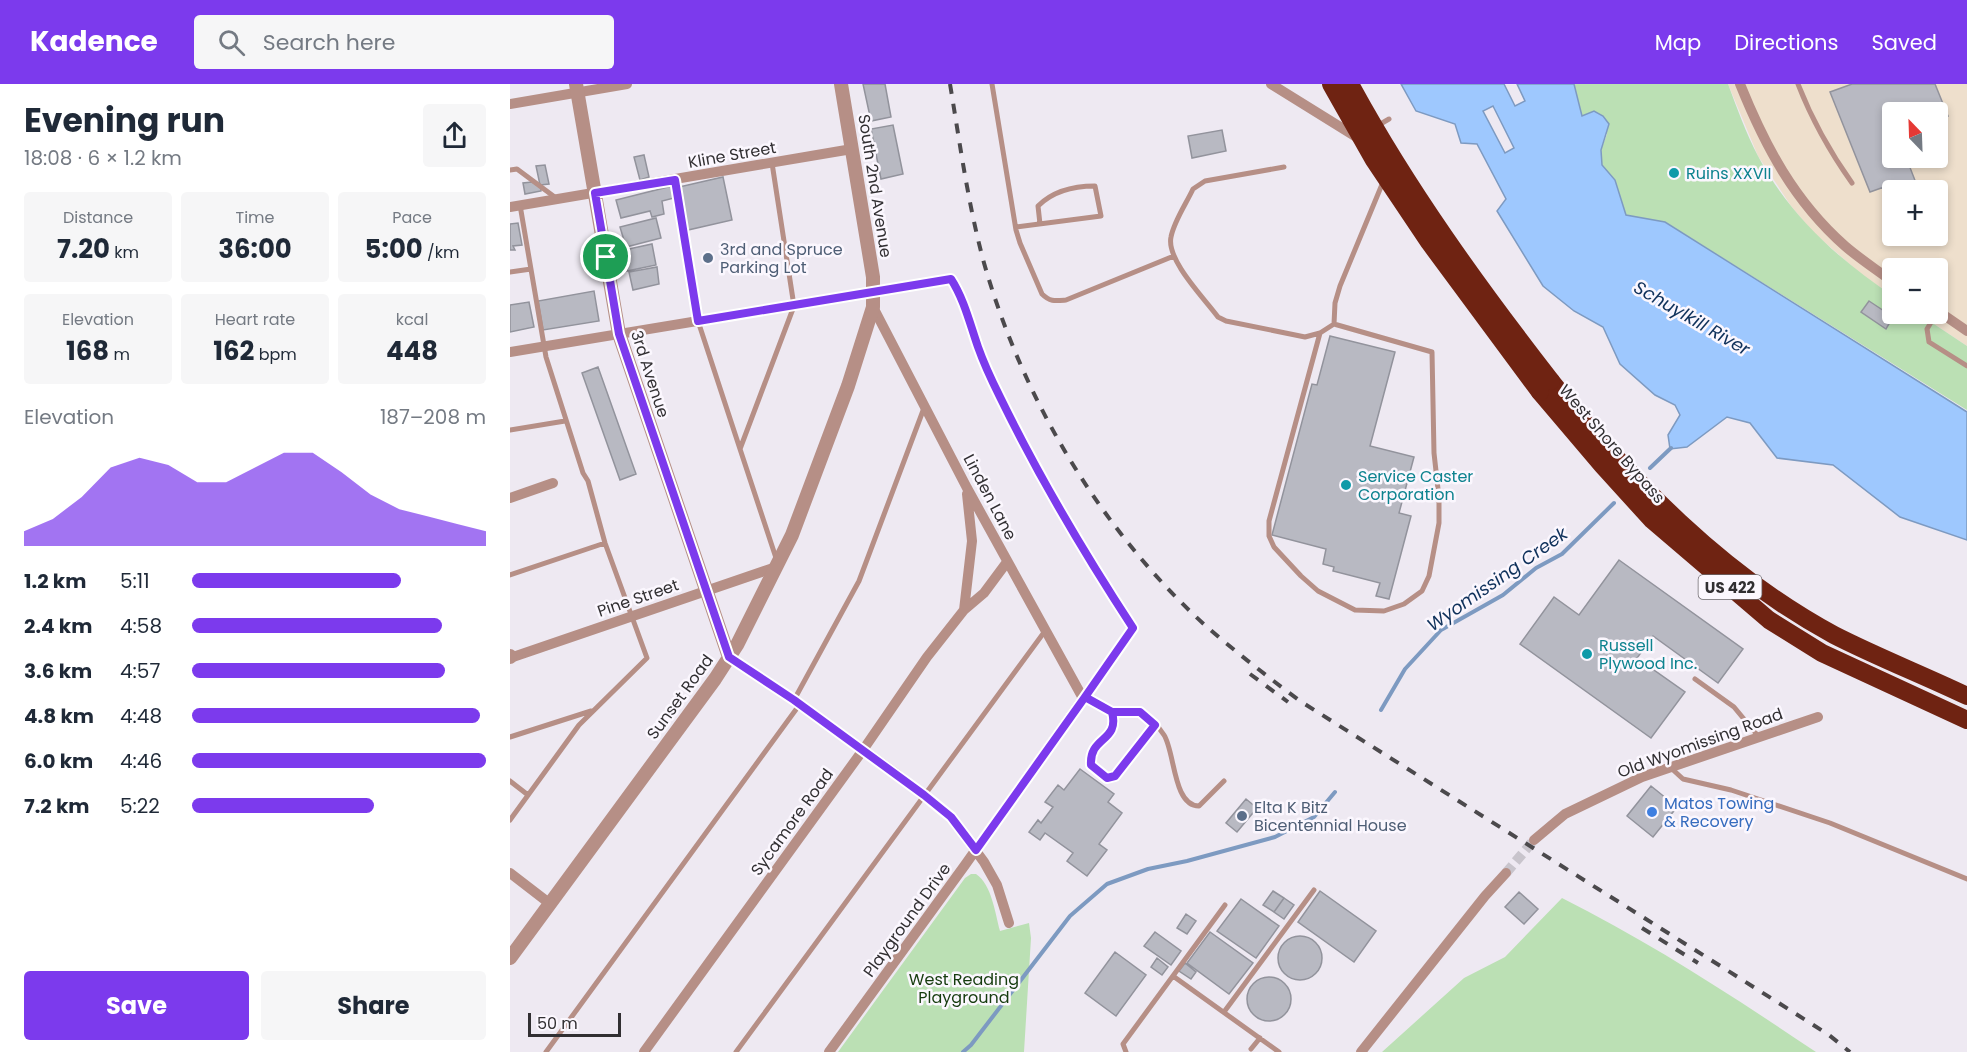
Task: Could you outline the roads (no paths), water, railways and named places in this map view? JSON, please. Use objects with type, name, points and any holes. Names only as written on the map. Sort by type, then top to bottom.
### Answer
[{"type":"highway","name":"West Shore Bypass","points":[[1331,84],[1374,160],[1429,242],[1545,386],[1602,465],[1652,519],[1769,620],[1822,653],[1967,720]]},
{"type":"highway","name":"West Shore Bypass","points":[[1350,84],[1388,151],[1545,386],[1576,413],[1651,496],[1727,564],[1763,591],[1834,635],[1967,696]]},
{"type":"street","points":[[510,104],[577,88],[627,84]]},
{"type":"street","name":"South 2nd Avenue","points":[[841,84],[873,278],[873,293]]},
{"type":"street","points":[[1271,84],[1378,152]]},
{"type":"street","points":[[1740,84],[1762,136],[1806,206],[1846,247],[1882,274]]},
{"type":"street","name":"3rd Avenue","points":[[577,88],[619,334],[729,657]]},
{"type":"street","name":"Kline Street","points":[[515,206],[852,149]]},
{"type":"street","points":[[510,352],[951,279]]},
{"type":"street","name":"Sunset Road","points":[[510,958],[715,679],[737,645],[792,536],[848,386],[873,307],[873,293]]},
{"type":"street","name":"Linden Lane","points":[[873,307],[967,488],[1084,698]]},
{"type":"street","points":[[1948,319],[1967,331]]},
{"type":"street","points":[[510,498],[553,483]]},
{"type":"street","points":[[964,610],[972,541],[967,488]]},
{"type":"street","name":"Sycamore Road","points":[[644,1052],[863,750],[927,657],[964,610],[984,593],[1007,562]]},
{"type":"street","name":"Pine Street","points":[[510,657],[777,565]]},
{"type":"street","name":"Playground Drive","points":[[829,1052],[1133,628]]},
{"type":"street","points":[[729,657],[797,702],[951,817],[976,850],[998,885],[1009,923]]},
{"type":"street","name":"Old Wyomissing Road","points":[[1534,840],[1565,814],[1642,777],[1818,717]]},
{"type":"street","points":[[510,873],[549,903]]},
{"type":"street","points":[[1361,1052],[1485,896],[1506,873]]},
{"type":"lane","points":[[992,84],[1020,243],[1042,294],[1047,300],[1053,302],[1066,300],[1174,256]]},
{"type":"lane","points":[[1798,84],[1806,106],[1828,148],[1852,183]]},
{"type":"lane","points":[[1357,137],[1389,119]]},
{"type":"lane","points":[[740,449],[794,306],[772,163]]},
{"type":"lane","points":[[1284,167],[1197,184],[1192,189],[1171,236],[1170,248],[1218,317],[1226,321],[1305,338],[1320,333],[1334,324],[1432,352],[1434,453],[1439,523],[1429,576],[1422,591],[1404,604],[1384,612],[1355,610],[1318,591],[1274,547],[1269,536],[1269,521],[1320,333]]},
{"type":"lane","points":[[510,170],[517,169],[557,200]]},
{"type":"lane","points":[[1334,324],[1335,303],[1340,286],[1389,169]]},
{"type":"lane","points":[[675,180],[698,321],[777,565]]},
{"type":"lane","points":[[1016,227],[1040,224],[1101,216],[1095,186],[1078,186],[1047,196],[1038,206],[1040,224]]},
{"type":"lane","points":[[510,820],[579,725],[647,658],[605,543],[588,481],[583,473],[565,421],[546,357],[531,268],[515,206]]},
{"type":"lane","points":[[510,272],[531,268]]},
{"type":"lane","points":[[951,279],[958,290],[980,351],[1000,397],[1036,468],[1088,559],[1133,628]]},
{"type":"lane","points":[[1930,324],[1927,329],[1929,342],[1967,366]]},
{"type":"lane","points":[[546,1052],[797,702],[859,581],[924,407]]},
{"type":"lane","points":[[510,430],[565,421]]},
{"type":"lane","points":[[510,575],[605,543]]},
{"type":"lane","points":[[736,1052],[1046,630]]},
{"type":"lane","points":[[1695,679],[1734,707],[1758,736]]},
{"type":"lane","points":[[1084,698],[1112,712],[1136,711],[1145,715],[1164,735],[1182,795],[1190,804],[1199,806],[1224,781]]},
{"type":"lane","points":[[510,737],[593,710]]},
{"type":"lane","points":[[1112,712],[1115,723],[1112,731],[1097,745],[1090,756],[1091,765],[1107,778],[1115,776],[1155,725]]},
{"type":"lane","points":[[1670,767],[1683,779],[1731,790],[1830,823],[1967,879]]},
{"type":"lane","points":[[510,781],[528,795]]},
{"type":"lane","points":[[1224,1012],[1314,890]]},
{"type":"lane","points":[[1126,1052],[1123,1044],[1225,905]]},
{"type":"lane","points":[[1173,976],[1279,1052]]},
{"type":"lane","points":[[1251,1049],[1260,1038]]},
{"type":"water","name":"Schuylkill River","points":[[1401,84],[1504,84],[1515,106],[1525,101],[1517,84],[1574,84],[1582,116],[1594,111],[1603,116],[1609,124],[1601,150],[1602,165],[1615,180],[1626,215],[1665,222],[1967,412],[1967,540],[1900,517],[1833,465],[1777,458],[1750,423],[1727,417],[1687,447],[1670,449],[1668,435],[1680,415],[1675,405],[1655,395],[1620,364],[1603,327],[1574,311],[1543,286],[1497,211],[1506,199],[1477,144],[1461,143],[1455,124],[1416,111]],"holes":[[[1493,106],[1514,148],[1505,153],[1483,111]]]},
{"type":"waterway","name":"Wyomissing Creek","points":[[1650,468],[1671,448]]},
{"type":"waterway","name":"Wyomissing Creek","points":[[1381,710],[1405,669],[1441,630],[1503,595],[1536,568],[1562,554],[1614,503]]},
{"type":"waterway","name":"Wyomissing Creek","points":[[963,1052],[971,1045],[1070,916],[1107,884],[1148,869],[1275,837],[1314,817],[1335,792]]},
{"type":"tunnel","points":[[1506,873],[1534,840]]},
{"type":"railway","points":[[950,84],[978,241],[1000,314],[1020,364],[1070,460],[1100,506],[1133,549],[1169,589],[1218,637],[1300,701],[1829,1035],[1850,1052]]},
{"type":"railway","points":[[1250,674],[1288,702]]},
{"type":"railway","points":[[1642,928],[1698,963]]},
{"type":"place","name":"Ruins XXVII","points":[[1674,173]]},
{"type":"place","name":"3rd and Spruce Parking Lot","points":[[708,258]]},
{"type":"place","name":"Service Caster Corporation","points":[[1346,485]]},
{"type":"place","name":"Russell Plywood Inc.","points":[[1587,654]]},
{"type":"place","name":"Matos Towing & Recovery","points":[[1652,812]]},
{"type":"place","name":"Elta K Bitz Bicentennial House","points":[[1242,816]]},
{"type":"park label","name":"West Reading Playground","points":[[964,988]]}]
